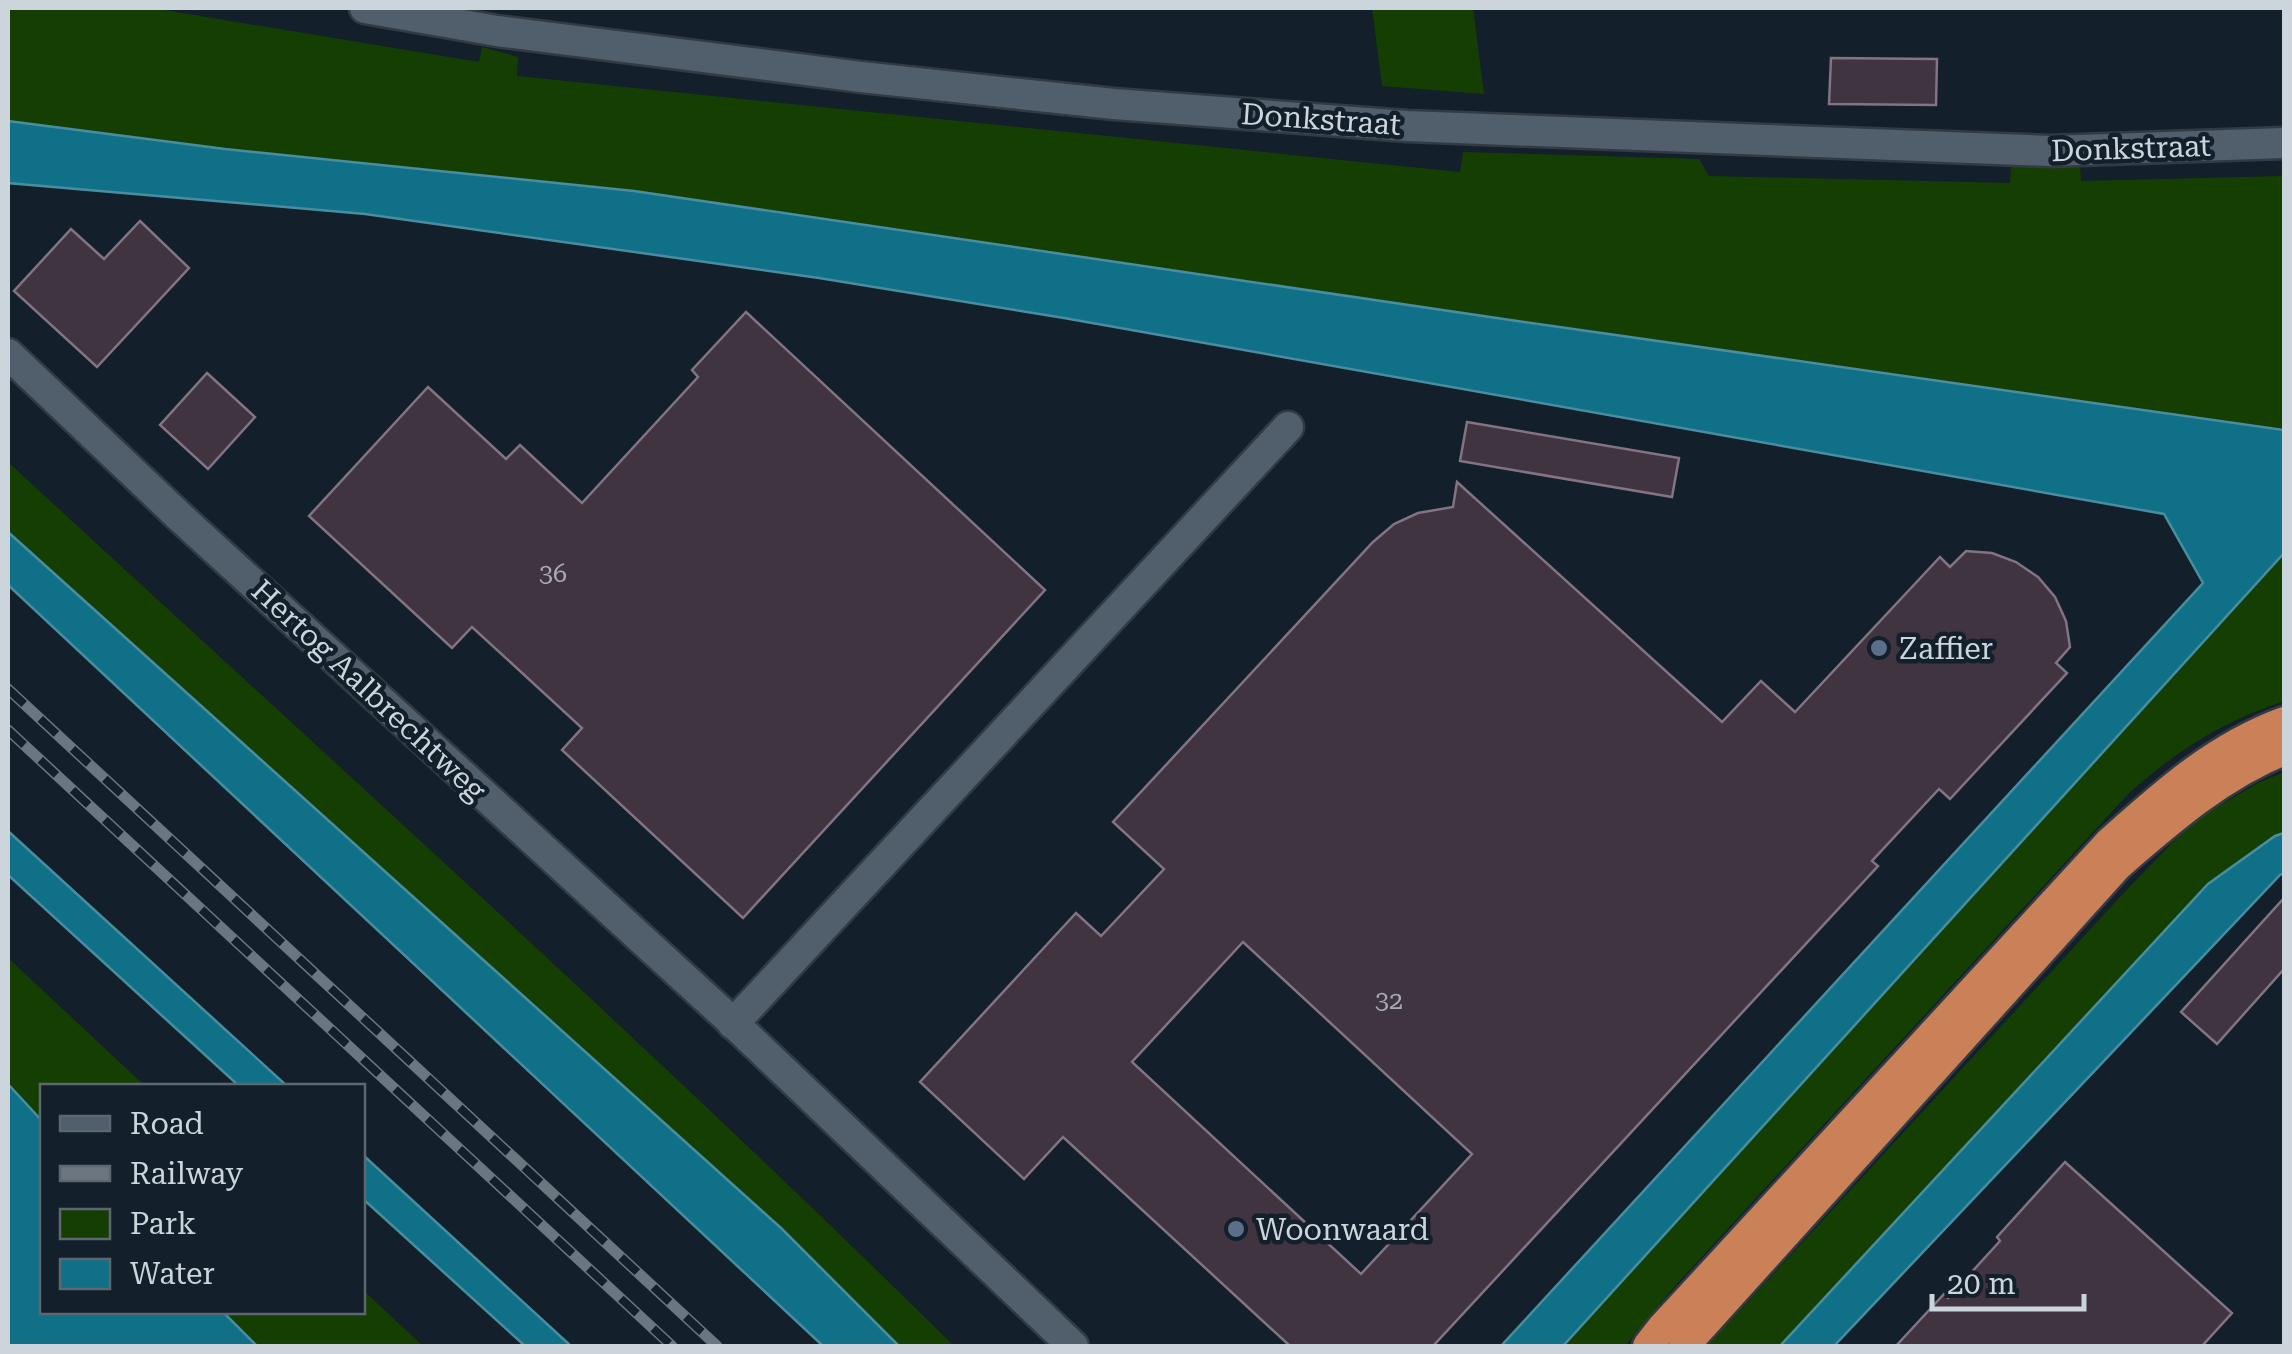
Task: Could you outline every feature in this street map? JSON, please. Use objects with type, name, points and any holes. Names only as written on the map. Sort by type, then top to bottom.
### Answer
[{"type":"highway","points":[[1648,1346],[2110,842],[2174,784],[2218,754],[2284,722]]},
{"type":"highway","points":[[1684,1346],[2118,865],[2188,805],[2229,778],[2284,750]]},
{"type":"street","name":"Donkstraat","points":[[364,8],[496,31],[861,78],[1114,104],[1406,126],[2050,151],[2284,143]]},
{"type":"street","name":"Hertog Aalbrechtweg","points":[[8,354],[733,1024],[1073,1346]]},
{"type":"street","points":[[733,1024],[1288,427]]},
{"type":"green space","points":[[8,8],[152,8],[479,62],[482,47],[518,57],[517,76],[1460,172],[1463,152],[1699,159],[1709,176],[2010,183],[2011,166],[2080,166],[2081,181],[2284,176],[2284,430],[634,191],[225,149],[8,121]]},
{"type":"green space","points":[[1372,8],[1473,8],[1484,94],[1382,86]]},
{"type":"green space","points":[[8,462],[603,1010],[954,1346],[899,1346],[781,1228],[8,532]]},
{"type":"green space","points":[[2284,553],[2284,701],[2202,738],[2130,792],[1676,1285],[1625,1346],[1563,1346]]},
{"type":"green space","points":[[2284,772],[2284,833],[2208,884],[1780,1346],[1707,1346],[2193,821]]},
{"type":"green space","points":[[8,958],[143,1084],[40,1084],[40,1119],[8,1084]]},
{"type":"green space","points":[[365,1292],[423,1346],[257,1346],[225,1314],[365,1314]]},
{"type":"water","points":[[8,121],[225,149],[634,191],[2284,430],[2284,553],[1563,1346],[1501,1346],[2203,583],[2164,514],[819,278],[365,214],[8,183]]},
{"type":"water","points":[[8,532],[781,1228],[899,1346],[823,1346],[8,585]]},
{"type":"water","points":[[8,831],[285,1084],[237,1084],[8,875]]},
{"type":"water","points":[[2284,833],[2284,873],[1834,1346],[1780,1346],[2208,884]]},
{"type":"water","points":[[8,1084],[40,1119],[40,1314],[225,1314],[257,1346],[8,1346]]},
{"type":"water","points":[[365,1157],[571,1346],[525,1346],[365,1201]]},
{"type":"building","points":[[1831,58],[1937,59],[1936,105],[1829,104]]},
{"type":"building","points":[[140,221],[189,268],[97,367],[14,291],[71,229],[104,259]]},
{"type":"building","points":[[746,312],[1045,590],[743,918],[562,750],[582,728],[472,627],[452,648],[309,516],[428,387],[506,459],[520,445],[582,503],[698,377],[692,370]]},
{"type":"building","points":[[207,373],[255,417],[208,469],[160,425]]},
{"type":"building","points":[[1467,422],[1679,458],[1672,497],[1460,461]]},
{"type":"building","points":[[1457,482],[1722,722],[1761,681],[1795,712],[1940,557],[1950,567],[1966,551],[1992,553],[2016,562],[2038,577],[2055,597],[2066,621],[2070,647],[2056,663],[2067,673],[1950,799],[1939,789],[1872,861],[1878,866],[1433,1346],[1290,1346],[1063,1137],[1024,1179],[920,1082],[1076,913],[1101,936],[1164,869],[1113,822],[1373,542],[1394,524],[1418,513],[1453,507]],"holes":[[[1243,942],[1472,1154],[1361,1274],[1132,1062]]]},
{"type":"building","points":[[2284,898],[2284,969],[2217,1044],[2181,1012]]},
{"type":"building","points":[[2065,1162],[2232,1313],[2202,1346],[1896,1346],[1944,1294],[1948,1298]]},
{"type":"railway","points":[[8,689],[717,1346]]},
{"type":"railway","points":[[8,730],[672,1346]]},
{"type":"place","name":"Zaffier","points":[[1879,648]]},
{"type":"place","name":"Woonwaard","points":[[1236,1229]]}]
